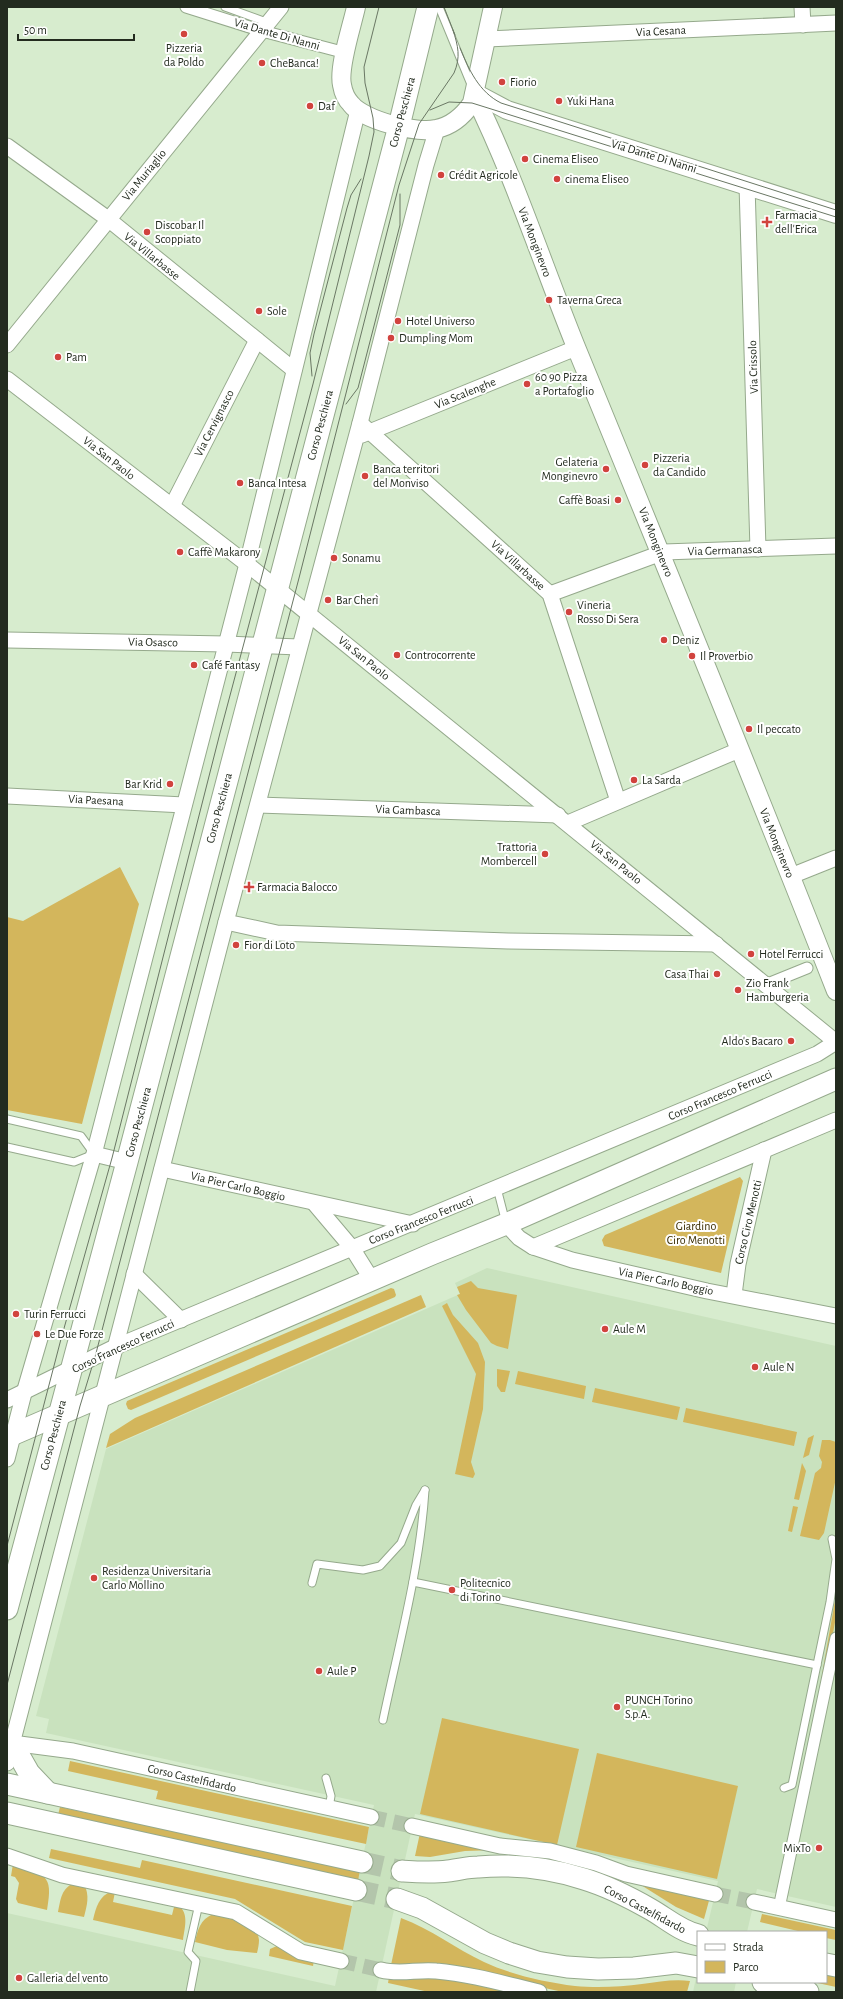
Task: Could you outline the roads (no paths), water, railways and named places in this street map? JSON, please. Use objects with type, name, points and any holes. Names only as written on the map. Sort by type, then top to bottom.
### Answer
[{"type":"main road","name":"Corso Peschiera","points":[[7,1609],[58,1415],[128,1162],[428,7]]},
{"type":"main road","points":[[10,1435],[506,1224],[836,1080]]},
{"type":"main road","points":[[12,1743],[29,1773],[48,1793]]},
{"type":"main road","points":[[7,1784],[362,1862]]},
{"type":"main road","points":[[7,1813],[356,1890]]},
{"type":"main road","name":"Corso Castelfidardo","points":[[402,1871],[423,1873],[478,1867],[512,1866],[556,1872],[583,1878],[609,1888],[650,1909],[688,1933],[697,1935]]},
{"type":"main road","points":[[397,1899],[422,1908],[462,1932],[497,1948],[537,1962],[567,1967],[598,1969],[634,1968],[676,1963],[697,1967]]},
{"type":"main road","points":[[768,1983],[808,1992]]},
{"type":"street","name":"Via Dante Di Nanni","points":[[186,7],[266,27],[346,53]]},
{"type":"street","name":"Via Muriaglio","points":[[7,345],[281,7]]},
{"type":"street","points":[[356,7],[341,72],[342,84],[351,105],[366,115],[398,126],[416,130],[437,129],[453,122],[463,115],[472,103],[493,7]]},
{"type":"street","points":[[802,7],[803,25]]},
{"type":"street","name":"Via Cesana","points":[[486,39],[836,23]]},
{"type":"street","name":"Via Dante Di Nanni","points":[[475,94],[507,110],[836,214]]},
{"type":"street","name":"Via Monginevro","points":[[475,94],[492,132],[576,348],[660,552],[836,991]]},
{"type":"street","points":[[7,1459],[10,1435],[24,1393],[94,1154],[247,564],[358,110]]},
{"type":"street","points":[[364,427],[424,173],[437,129]]},
{"type":"street","name":"Via Villarbasse","points":[[7,146],[108,219],[294,370]]},
{"type":"street","name":"Via Crissolo","points":[[747,185],[758,549]]},
{"type":"street","name":"Via Cervignasco","points":[[172,506],[257,340]]},
{"type":"street","name":"Via Scalenghe","points":[[308,613],[354,440],[364,427],[576,348]]},
{"type":"street","name":"Via San Paolo","points":[[7,379],[247,564],[836,1042]]},
{"type":"street","name":"Via Villarbasse","points":[[364,427],[550,594],[618,801]]},
{"type":"street","name":"Via Germanasca","points":[[550,594],[660,552],[836,546]]},
{"type":"street","points":[[7,1763],[308,613]]},
{"type":"street","name":"Via Osasco","points":[[7,640],[226,644],[299,647]]},
{"type":"street","name":"Via Gambasca","points":[[258,805],[563,819],[618,801],[739,750]]},
{"type":"street","name":"Via Paesana","points":[[7,796],[184,805]]},
{"type":"street","points":[[791,876],[836,858]]},
{"type":"street","points":[[226,922],[277,933],[508,940],[716,944]]},
{"type":"street","points":[[765,985],[806,968]]},
{"type":"street","name":"Corso Francesco Ferrucci","points":[[7,1400],[71,1370],[115,1347],[413,1224],[817,1054],[836,1042]]},
{"type":"street","points":[[533,1247],[836,1120]]},
{"type":"street","name":"Corso Ciro Menotti","points":[[734,1295],[738,1264],[764,1150]]},
{"type":"street","points":[[94,1154],[128,1162]]},
{"type":"street","name":"Via Pier Carlo Boggio","points":[[162,1169],[413,1224]]},
{"type":"street","points":[[314,1203],[352,1248],[372,1280]]},
{"type":"street","name":"Via Pier Carlo Boggio","points":[[506,1224],[519,1238],[533,1247],[572,1260],[707,1291],[734,1295],[836,1316]]},
{"type":"street","points":[[134,1274],[181,1320]]},
{"type":"street","points":[[779,1908],[836,1638]]},
{"type":"street","name":"Corso Castelfidardo","points":[[12,1743],[73,1751],[371,1817]]},
{"type":"street","name":"Corso Castelfidardo","points":[[412,1826],[500,1846],[550,1851],[596,1863],[626,1874],[715,1894]]},
{"type":"street","points":[[7,1856],[62,1875],[236,1912],[302,1952],[341,1961]]},
{"type":"street","points":[[754,1902],[836,1920]]},
{"type":"street","points":[[381,1970],[394,1973],[435,1971],[463,1975],[539,1992]]},
{"type":"lane","points":[[225,7],[266,27]]},
{"type":"lane","points":[[439,7],[475,94]]},
{"type":"lane","points":[[7,1119],[81,1136],[94,1154],[74,1162],[7,1147]]},
{"type":"lane","points":[[497,1188],[506,1224]]},
{"type":"lane","points":[[312,1583],[317,1564],[363,1570],[380,1566],[401,1543],[416,1505],[425,1490],[424,1510],[413,1582],[382,1720]]},
{"type":"lane","points":[[784,1788],[792,1785],[817,1665],[836,1560],[832,1539]]},
{"type":"lane","points":[[413,1582],[817,1665]]},
{"type":"lane","points":[[326,1778],[331,1796],[329,1808]]},
{"type":"lane","points":[[190,1992],[196,1961],[188,1952],[199,1904]]},
{"type":"tunnel","points":[[371,1817],[412,1826]]},
{"type":"tunnel","points":[[362,1862],[402,1871]]},
{"type":"tunnel","points":[[356,1890],[397,1899]]},
{"type":"tunnel","points":[[715,1894],[754,1902]]},
{"type":"tunnel","points":[[341,1961],[381,1970]]},
{"type":"tram line","points":[[7,1546],[61,1339],[112,1158],[220,733],[313,384],[369,156],[374,132],[373,118],[365,83],[364,67],[379,7]]},
{"type":"tram line","points":[[444,7],[455,35]]},
{"type":"tram line","points":[[7,1685],[80,1406],[95,1357],[299,578],[399,185],[419,124],[454,73],[458,62],[458,52],[453,30]]},
{"type":"tram line","points":[[460,48],[471,72],[481,87],[501,103],[836,210]]},
{"type":"tram line","points":[[430,110],[449,102],[472,103],[836,217]]},
{"type":"tram line","points":[[312,376],[310,353],[314,334],[347,208],[351,195],[361,179]]},
{"type":"tram line","points":[[346,404],[358,388],[400,225],[400,194]]},
{"type":"place","name":"Pizzeria da Poldo","points":[[184,34]]},
{"type":"place","name":"CheBanca!","points":[[262,63]]},
{"type":"place","name":"Fiorio","points":[[502,82]]},
{"type":"place","name":"Yuki Hana","points":[[559,101]]},
{"type":"place","name":"Daf","points":[[310,106]]},
{"type":"place","name":"Cinema Eliseo","points":[[525,159]]},
{"type":"place","name":"Crédit Agricole","points":[[441,175]]},
{"type":"place","name":"cinema Eliseo","points":[[557,179]]},
{"type":"place","name":"Farmacia dell'Erica","points":[[767,222]]},
{"type":"place","name":"Discobar Il Scoppiato","points":[[147,232]]},
{"type":"place","name":"Taverna Greca","points":[[549,300]]},
{"type":"place","name":"Sole","points":[[259,311]]},
{"type":"place","name":"Hotel Universo","points":[[398,321]]},
{"type":"place","name":"Dumpling Mom","points":[[391,338]]},
{"type":"place","name":"Pam","points":[[58,357]]},
{"type":"place","name":"60 90 Pizza a Portafoglio","points":[[527,384]]},
{"type":"place","name":"Pizzeria da Candido","points":[[645,465]]},
{"type":"place","name":"Gelateria Monginevro","points":[[606,469]]},
{"type":"place","name":"Banca territori del Monviso","points":[[365,476]]},
{"type":"place","name":"Banca Intesa","points":[[240,483]]},
{"type":"place","name":"Caffè Boasi","points":[[618,500]]},
{"type":"place","name":"Caffè Makarony","points":[[180,552]]},
{"type":"place","name":"Sonamu","points":[[334,558]]},
{"type":"place","name":"Bar Cherì","points":[[328,600]]},
{"type":"place","name":"Vineria Rosso Di Sera","points":[[569,612]]},
{"type":"place","name":"Deniz","points":[[664,640]]},
{"type":"place","name":"Controcorrente","points":[[397,655]]},
{"type":"place","name":"Il Proverbio","points":[[692,656]]},
{"type":"place","name":"Café Fantasy","points":[[194,665]]},
{"type":"place","name":"Il peccato","points":[[749,729]]},
{"type":"place","name":"La Sarda","points":[[634,780]]},
{"type":"place","name":"Bar Krid","points":[[170,784]]},
{"type":"place","name":"Trattoria Mombercell","points":[[545,854]]},
{"type":"place","name":"Farmacia Balocco","points":[[249,887]]},
{"type":"place","name":"Fior di Loto","points":[[236,945]]},
{"type":"place","name":"Hotel Ferrucci","points":[[751,954]]},
{"type":"place","name":"Casa Thai","points":[[717,974]]},
{"type":"place","name":"Zio Frank Hamburgeria","points":[[738,990]]},
{"type":"place","name":"Aldo's Bacaro","points":[[791,1041]]},
{"type":"place","name":"Turin Ferrucci","points":[[16,1314]]},
{"type":"place","name":"Aule M","points":[[605,1329]]},
{"type":"place","name":"Le Due Forze","points":[[37,1334]]},
{"type":"place","name":"Aule N","points":[[755,1367]]},
{"type":"place","name":"Residenza Universitaria Carlo Mollino","points":[[94,1578]]},
{"type":"place","name":"Politecnico di Torino","points":[[452,1590]]},
{"type":"place","name":"Aule P","points":[[319,1671]]},
{"type":"place","name":"PUNCH Torino S.p.A.","points":[[617,1707]]},
{"type":"place","name":"MixTo","points":[[819,1848]]},
{"type":"place","name":"Galleria del vento","points":[[19,1978]]},
{"type":"park label","name":"Giardino Ciro Menotti","points":[[696,1233]]}]
